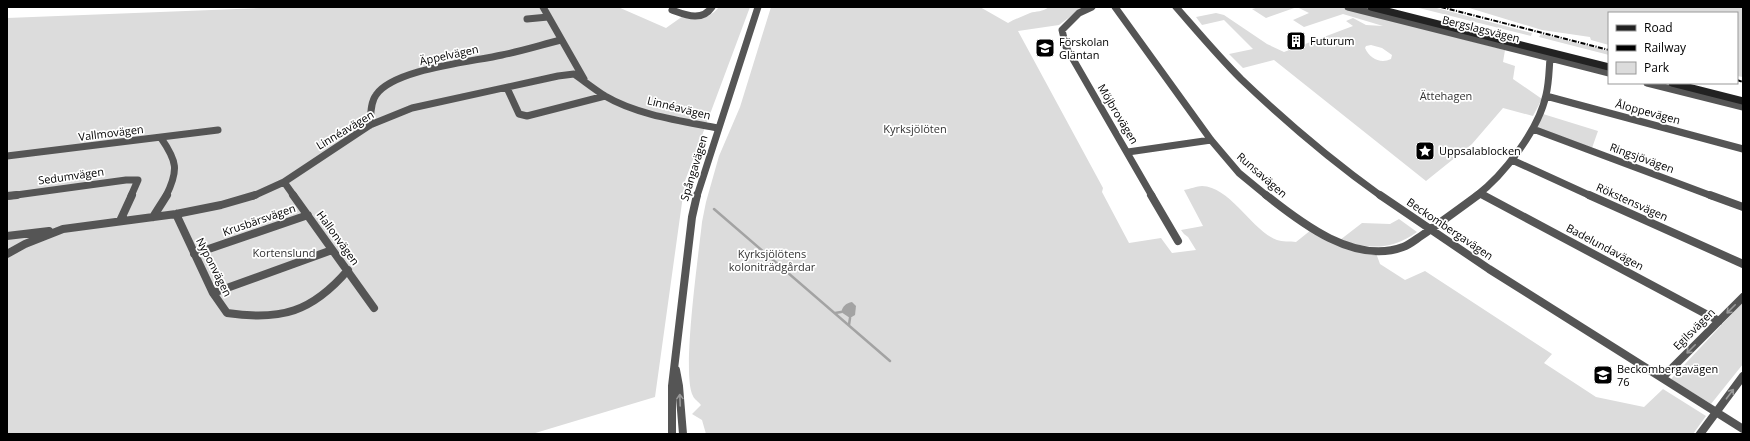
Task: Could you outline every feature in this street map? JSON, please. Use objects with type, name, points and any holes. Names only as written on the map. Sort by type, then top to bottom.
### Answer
[{"type":"main road","name":"Bergslagsvägen","points":[[1371,7],[1608,67]]},
{"type":"main road","name":"Bergslagsvägen","points":[[1390,7],[1608,62]]},
{"type":"main road","points":[[1676,84],[1743,101]]},
{"type":"main road","points":[[1698,84],[1743,95]]},
{"type":"street","points":[[543,7],[585,81]]},
{"type":"street","points":[[664,7],[674,9],[689,16],[706,14],[712,7]]},
{"type":"street","name":"Spångavägen","points":[[672,434],[672,386],[692,217],[699,185],[758,7]]},
{"type":"street","name":"Möjbrovägen","points":[[1092,7],[1084,9],[1072,17],[1062,30],[1062,36],[1066,47],[1178,241]]},
{"type":"street","name":"Runsavägen","points":[[1115,7],[1211,140],[1240,173],[1291,215],[1334,241],[1362,250],[1389,252],[1404,247],[1430,230],[1480,193],[1512,160],[1533,129],[1546,96],[1550,58]]},
{"type":"street","name":"Beckombergavägen","points":[[1176,7],[1250,88],[1327,154],[1430,230],[1577,325],[1743,429]]},
{"type":"street","name":"Bergslagsvägen","points":[[1348,7],[1608,73]]},
{"type":"street","points":[[527,19],[548,17]]},
{"type":"street","name":"Äppelvägen","points":[[370,125],[372,106],[376,94],[406,76],[561,40]]},
{"type":"street","name":"Linnéavägen","points":[[7,254],[25,244],[63,229],[176,214],[221,205],[246,197],[284,182],[370,125],[412,108],[558,76],[574,74],[605,96],[628,106],[667,118],[718,128]]},
{"type":"street","points":[[1651,84],[1743,108]]},
{"type":"street","points":[[507,88],[519,114],[527,116],[605,96]]},
{"type":"street","name":"Åloppevägen","points":[[1546,96],[1743,149]]},
{"type":"street","name":"Ringsjövägen","points":[[1533,129],[1743,207]]},
{"type":"street","name":"Vallmovägen","points":[[7,156],[218,130]]},
{"type":"street","points":[[153,217],[168,193],[174,172],[174,157],[162,138]]},
{"type":"street","points":[[1128,152],[1211,140]]},
{"type":"street","name":"Rökstensvägen","points":[[1512,160],[1743,264]]},
{"type":"street","name":"Sedumvägen","points":[[7,196],[126,180],[138,180],[120,221]]},
{"type":"street","name":"Hallonvägen","points":[[284,182],[374,308]]},
{"type":"street","name":"Badelundavägen","points":[[1480,193],[1587,249],[1719,322]]},
{"type":"street","name":"Nyponvägen","points":[[176,214],[213,293],[227,313],[245,316],[270,316],[302,307],[325,294],[348,270]]},
{"type":"street","name":"Krusbärsvägen","points":[[194,254],[308,215]]},
{"type":"street","points":[[7,236],[63,229]]},
{"type":"street","points":[[213,293],[332,250]]},
{"type":"street","name":"Egilsvägen","points":[[1663,378],[1743,297]]},
{"type":"street","name":"Spångavägen","points":[[675,366],[680,386],[683,434]]},
{"type":"street","points":[[1700,434],[1743,376]]},
{"type":"green space","name":"Kortenslund","points":[[289,7],[618,7],[666,28],[683,16],[688,18],[702,18],[711,14],[719,7],[750,7],[685,181],[655,397],[532,434],[7,434],[7,18]]},
{"type":"green space","name":"Kyrksjölöten","points":[[771,7],[980,7],[1008,23],[1030,13],[1042,11],[1049,7],[1088,7],[1075,13],[1059,25],[1018,31],[1103,188],[1102,192],[1129,243],[1161,238],[1172,253],[1196,250],[1188,237],[1181,230],[1203,226],[1184,190],[1198,186],[1212,188],[1222,193],[1232,201],[1258,227],[1277,240],[1296,242],[1311,230],[1376,253],[1380,264],[1405,280],[1425,271],[1552,354],[1544,363],[1596,397],[1644,407],[1663,389],[1706,416],[1693,434],[706,434],[702,420],[692,414],[701,405],[693,396],[690,384],[689,364],[692,312],[702,222],[719,156],[740,107]]},
{"type":"green space","points":[[1259,7],[1297,7],[1266,18],[1252,9]]},
{"type":"green space","name":"Ättehagen","points":[[1297,7],[1340,7],[1505,50],[1503,62],[1515,66],[1513,79],[1542,99],[1533,116],[1503,108],[1472,144],[1426,181],[1274,60],[1243,68],[1229,54],[1253,49],[1224,20],[1202,25],[1196,17],[1216,13],[1224,15],[1267,44],[1284,52],[1353,26],[1346,21],[1353,18],[1366,25],[1383,26],[1343,14],[1304,27],[1293,20],[1309,13]],"holes":[[[1371,45],[1382,48],[1392,55],[1391,59],[1383,61],[1376,60],[1367,52],[1365,48],[1366,46]]]},
{"type":"green space","points":[[1415,7],[1433,7],[1532,33],[1531,36]]},
{"type":"green space","points":[[1466,7],[1743,7],[1743,77],[1738,76],[1738,12],[1608,12],[1608,45],[1591,40],[1590,37],[1542,30]]},
{"type":"green space","points":[[1541,34],[1608,51],[1608,55],[1539,37]]},
{"type":"green space","points":[[1543,114],[1598,131],[1592,148],[1537,128]]},
{"type":"green space","points":[[1399,219],[1417,232],[1398,243],[1370,246],[1340,240],[1362,223],[1390,224]]},
{"type":"green space","points":[[1743,302],[1743,364],[1711,404],[1671,379]]},
{"type":"shaded area","points":[[852,302],[856,306],[855,315],[850,318],[841,312],[845,305]]},
{"type":"waterway","points":[[714,209],[890,361]]},
{"type":"waterway","points":[[835,313],[841,312]]},
{"type":"waterway","points":[[849,325],[850,318]]},
{"type":"railway","points":[[1441,7],[1608,50]]},
{"type":"railway","points":[[1738,80],[1743,82]]},
{"type":"place","name":"Futurum","points":[[1296,41]]},
{"type":"place","name":"Förskolan Gläntan","points":[[1045,48]]},
{"type":"place","name":"Uppsalablocken","points":[[1425,151]]},
{"type":"place","name":"Beckombergavägen 76","points":[[1603,375]]},
{"type":"park label","name":"Kyrksjölötens koloniträdgårdar","points":[[772,260]]}]
